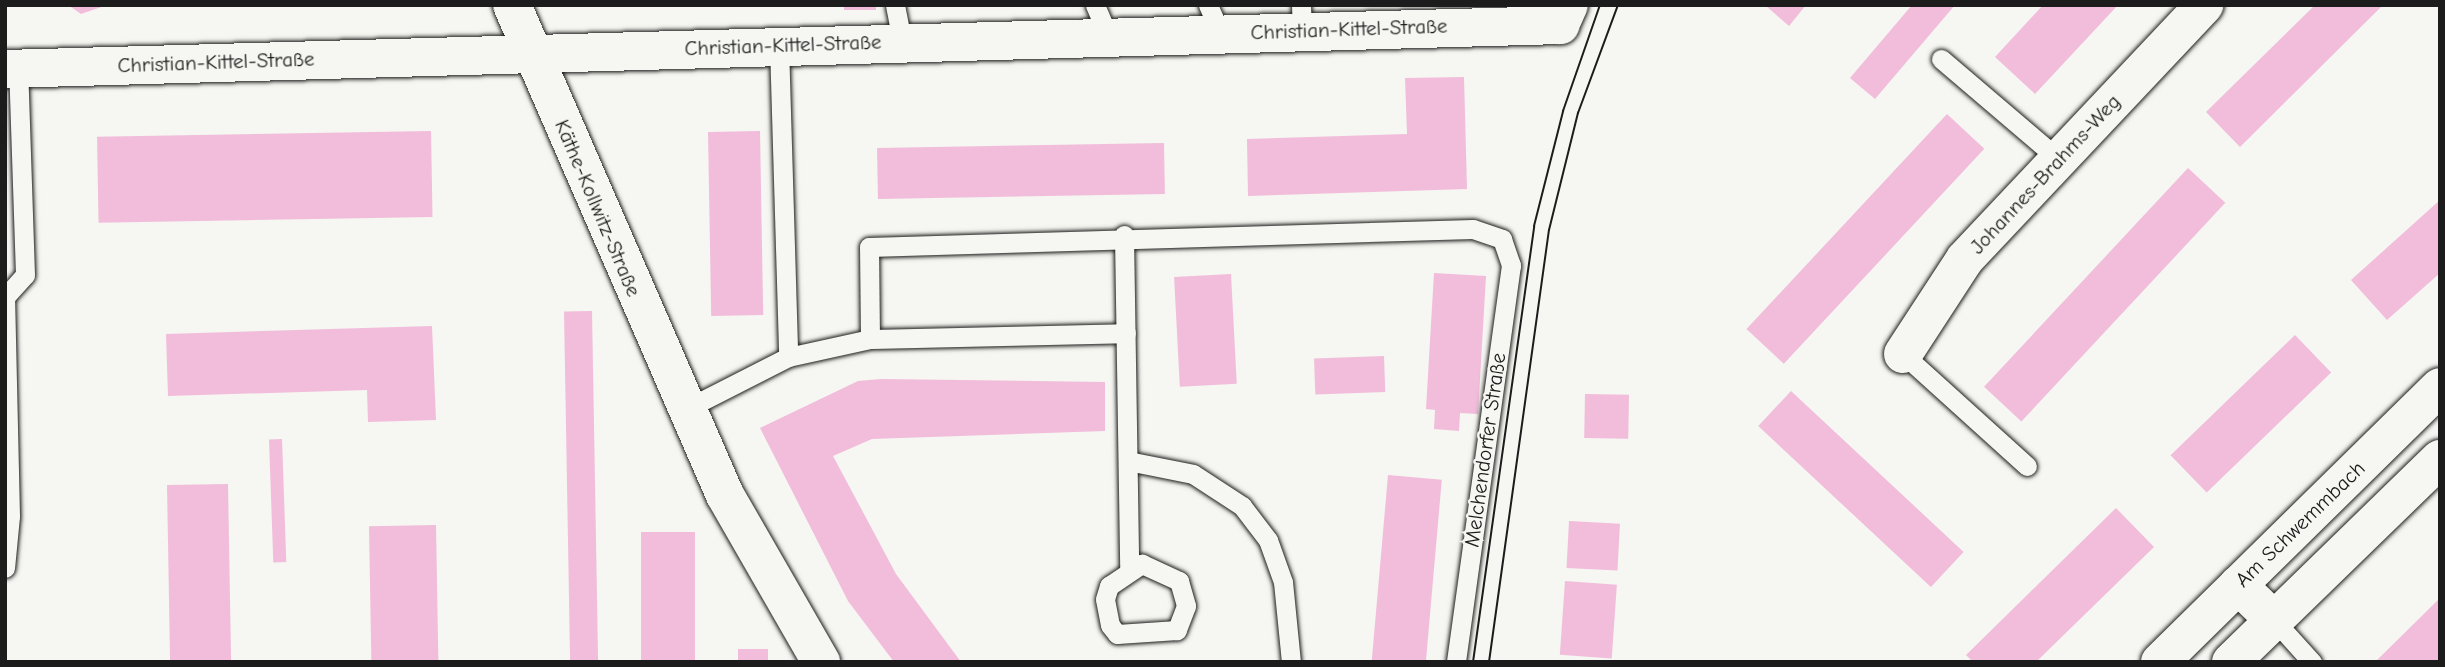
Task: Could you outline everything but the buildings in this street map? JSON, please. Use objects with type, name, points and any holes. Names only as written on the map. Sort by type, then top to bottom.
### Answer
[{"type":"street","name":"Käthe-Kollwitz-Straße","points":[[512,5],[725,495],[821,662]]},
{"type":"street","name":"Johannes-Brahms-Weg","points":[[1903,354],[1965,259],[2061,161],[2204,5]]},
{"type":"street","name":"Christian-Kittel-Straße","points":[[12,68],[779,45],[899,23],[1565,15]]},
{"type":"street","name":"Am Schwemmbach","points":[[2160,662],[2440,387]]},
{"type":"street","points":[[2231,662],[2440,460]]},
{"type":"street","points":[[2238,584],[2274,620]]},
{"type":"lane","points":[[779,45],[788,357]]},
{"type":"lane","points":[[1941,59],[2061,161]]},
{"type":"lane","points":[[5,568],[10,516],[6,296],[24,275],[12,68]]},
{"type":"lane","name":"Melchendorfer Straße","points":[[1124,235],[1472,229],[1502,239],[1511,265],[1456,662]]},
{"type":"lane","points":[[870,339],[869,247],[1124,235],[1129,567],[1105,599],[1110,625],[1117,634],[1177,630],[1186,606],[1179,581],[1156,565],[1129,567]]},
{"type":"lane","points":[[686,409],[788,357],[870,339],[1125,333]]},
{"type":"lane","points":[[1903,354],[2027,466]]},
{"type":"lane","points":[[1128,461],[1193,474],[1242,506],[1268,540],[1283,582],[1291,662]]},
{"type":"lane","points":[[2274,620],[2312,662]]},
{"type":"tram line","points":[[1473,662],[1534,226],[1563,111],[1600,5]]},
{"type":"tram line","points":[[1489,662],[1549,230],[1578,113],[1618,5]]}]
